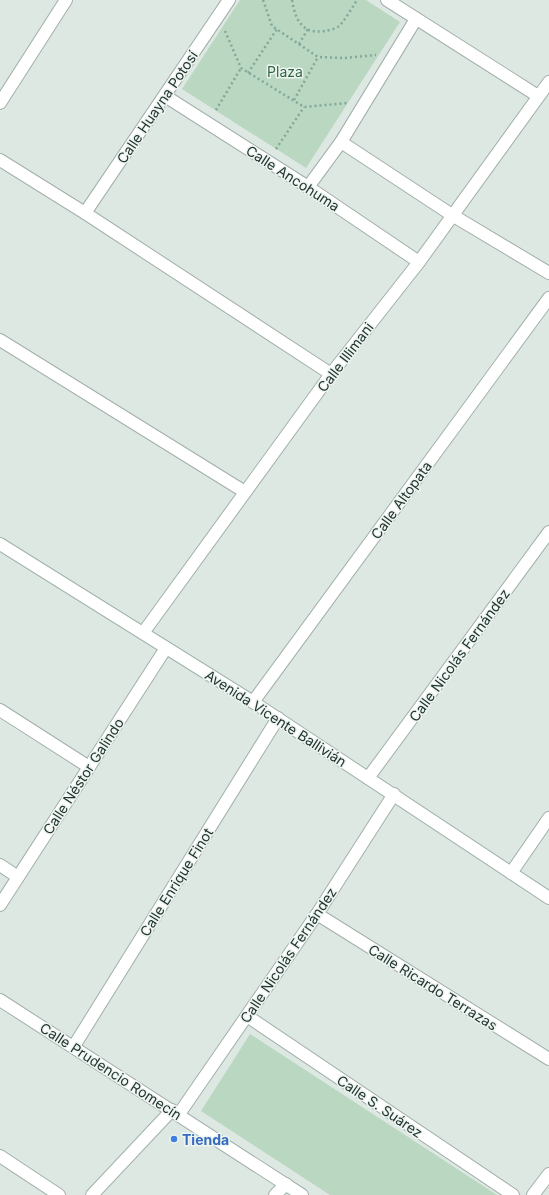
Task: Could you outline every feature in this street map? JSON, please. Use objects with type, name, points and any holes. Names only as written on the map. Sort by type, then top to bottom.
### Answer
[{"type":"street","points":[[0,104],[66,0]]},
{"type":"street","name":"Calle Huayna Potosí","points":[[85,213],[229,0]]},
{"type":"street","points":[[387,0],[538,96]]},
{"type":"street","points":[[308,187],[341,142],[416,19]]},
{"type":"street","name":"Calle Illimani","points":[[143,633],[331,374],[419,262],[549,82]]},
{"type":"street","name":"Calle Ancohuma","points":[[165,96],[308,187],[419,262]]},
{"type":"street","points":[[341,142],[452,215],[549,273]]},
{"type":"street","points":[[0,160],[85,213],[331,374]]},
{"type":"street","name":"Calle Altopata","points":[[253,702],[549,298]]},
{"type":"street","points":[[0,340],[245,492]]},
{"type":"street","name":"Calle Nicolás Fernández","points":[[368,778],[549,532]]},
{"type":"street","name":"Avenida Vicente Ballivián","points":[[0,544],[278,718],[549,898]]},
{"type":"street","name":"Calle Néstor Galindo","points":[[0,905],[166,648]]},
{"type":"street","points":[[0,710],[89,767]]},
{"type":"street","name":"Calle Enrique Finot","points":[[74,1046],[278,718]]},
{"type":"street","name":"Calle Nicolás Fernández","points":[[92,1195],[176,1112],[247,1016],[317,914],[394,794]]},
{"type":"street","points":[[511,873],[549,818]]},
{"type":"street","points":[[0,865],[18,877]]},
{"type":"street","name":"Calle Ricardo Terrazas","points":[[317,914],[549,1059]]},
{"type":"street","name":"Calle Prudencio Romecín","points":[[0,1000],[74,1046],[302,1195]]},
{"type":"street","name":"Calle S. Suárez","points":[[247,1016],[513,1195]]},
{"type":"street","points":[[0,1156],[59,1195]]},
{"type":"street","points":[[532,1195],[549,1174]]},
{"type":"street","points":[[275,1195],[286,1184]]},
{"type":"path","points":[[263,0],[272,26],[318,58],[345,58],[379,54]]},
{"type":"path","points":[[292,0],[294,12],[299,23],[308,29],[317,32],[330,30],[339,26],[357,0]]},
{"type":"path","points":[[223,27],[241,68],[304,107],[347,103]]},
{"type":"path","points":[[248,72],[277,29]]},
{"type":"path","points":[[299,44],[308,29]]},
{"type":"path","points":[[294,100],[318,58]]},
{"type":"path","points":[[216,110],[241,68]]},
{"type":"path","points":[[276,149],[304,107]]},
{"type":"green space","name":"Plaza","points":[[240,0],[366,0],[400,22],[306,168],[182,89]]},
{"type":"green space","points":[[250,1034],[497,1195],[330,1195],[201,1111]]},
{"type":"place","name":"Tienda","points":[[174,1139]]}]
